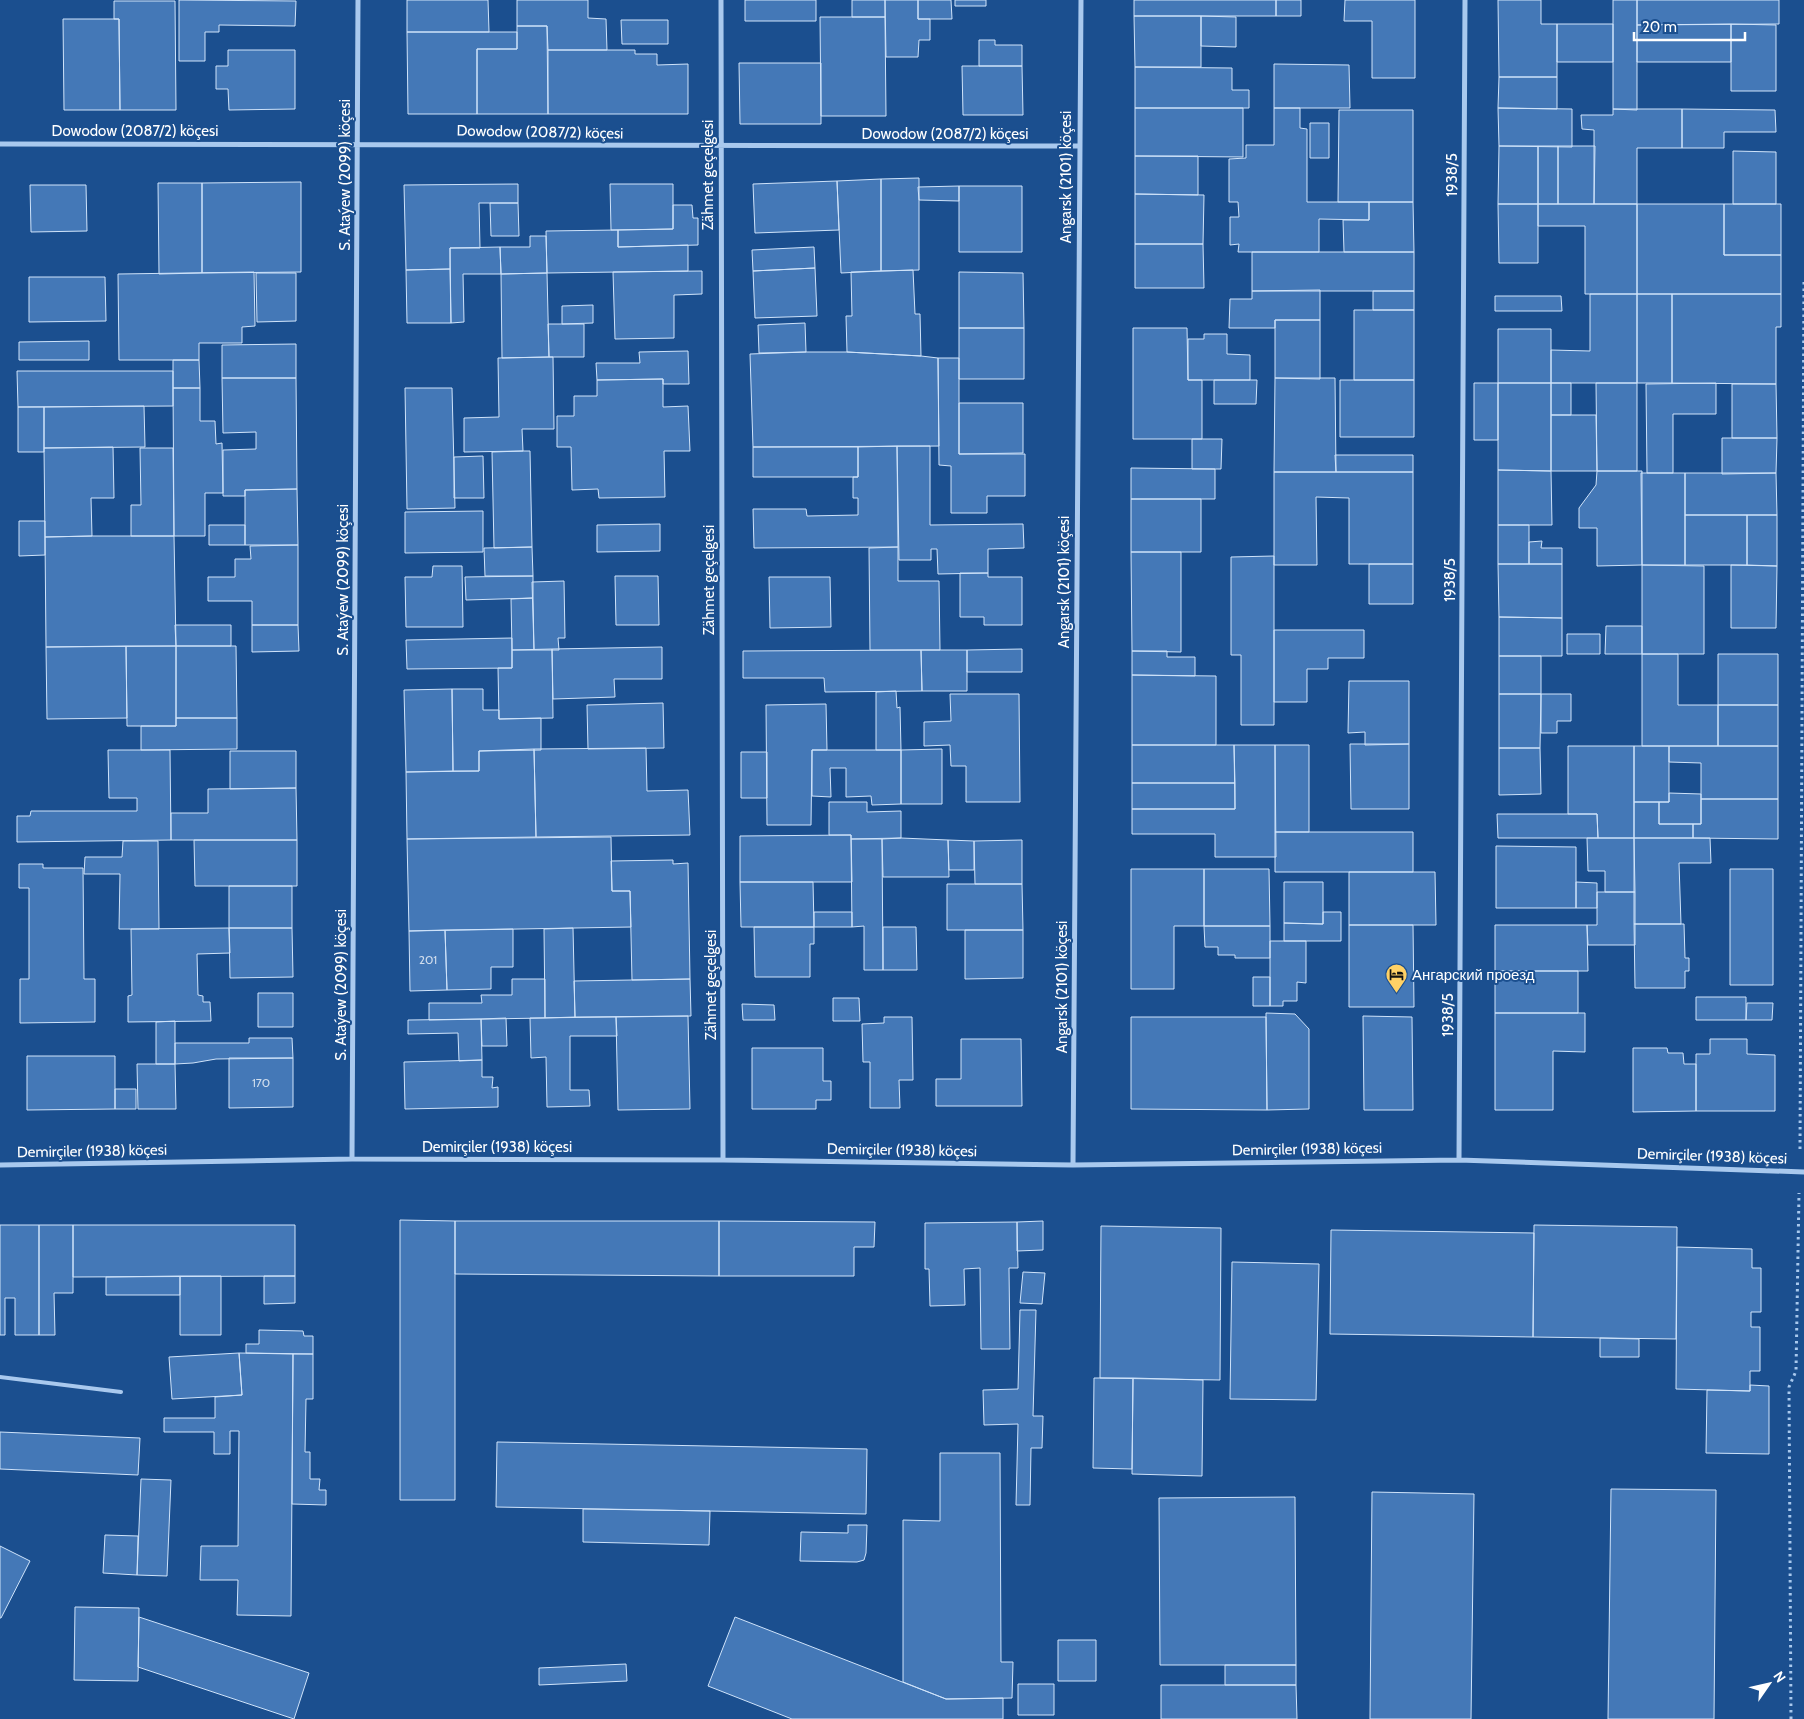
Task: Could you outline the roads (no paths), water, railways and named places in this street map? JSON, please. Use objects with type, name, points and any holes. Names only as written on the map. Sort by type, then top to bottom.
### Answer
[{"type":"street","name":"S. Ataýew (2099) köçesi","points":[[352,1159],[358,0]]},
{"type":"street","name":"Zähmet geçelgesi","points":[[721,0],[724,1160]]},
{"type":"street","name":"Angarsk (2101) köçesi","points":[[1073,1165],[1081,0]]},
{"type":"street","name":"1938/5","points":[[1459,1160],[1465,0]]},
{"type":"street","name":"Dowodow (2087/2) köçesi","points":[[0,144],[358,143],[721,147],[1079,146]]},
{"type":"street","name":"Demirçiler (1938) köçesi","points":[[0,1165],[352,1159],[724,1160],[1073,1165],[1459,1160],[1802,1172]]},
{"type":"lane","points":[[0,1377],[120,1392]]},
{"type":"place","name":"Ангарский проезд","points":[[1396,994]]}]
